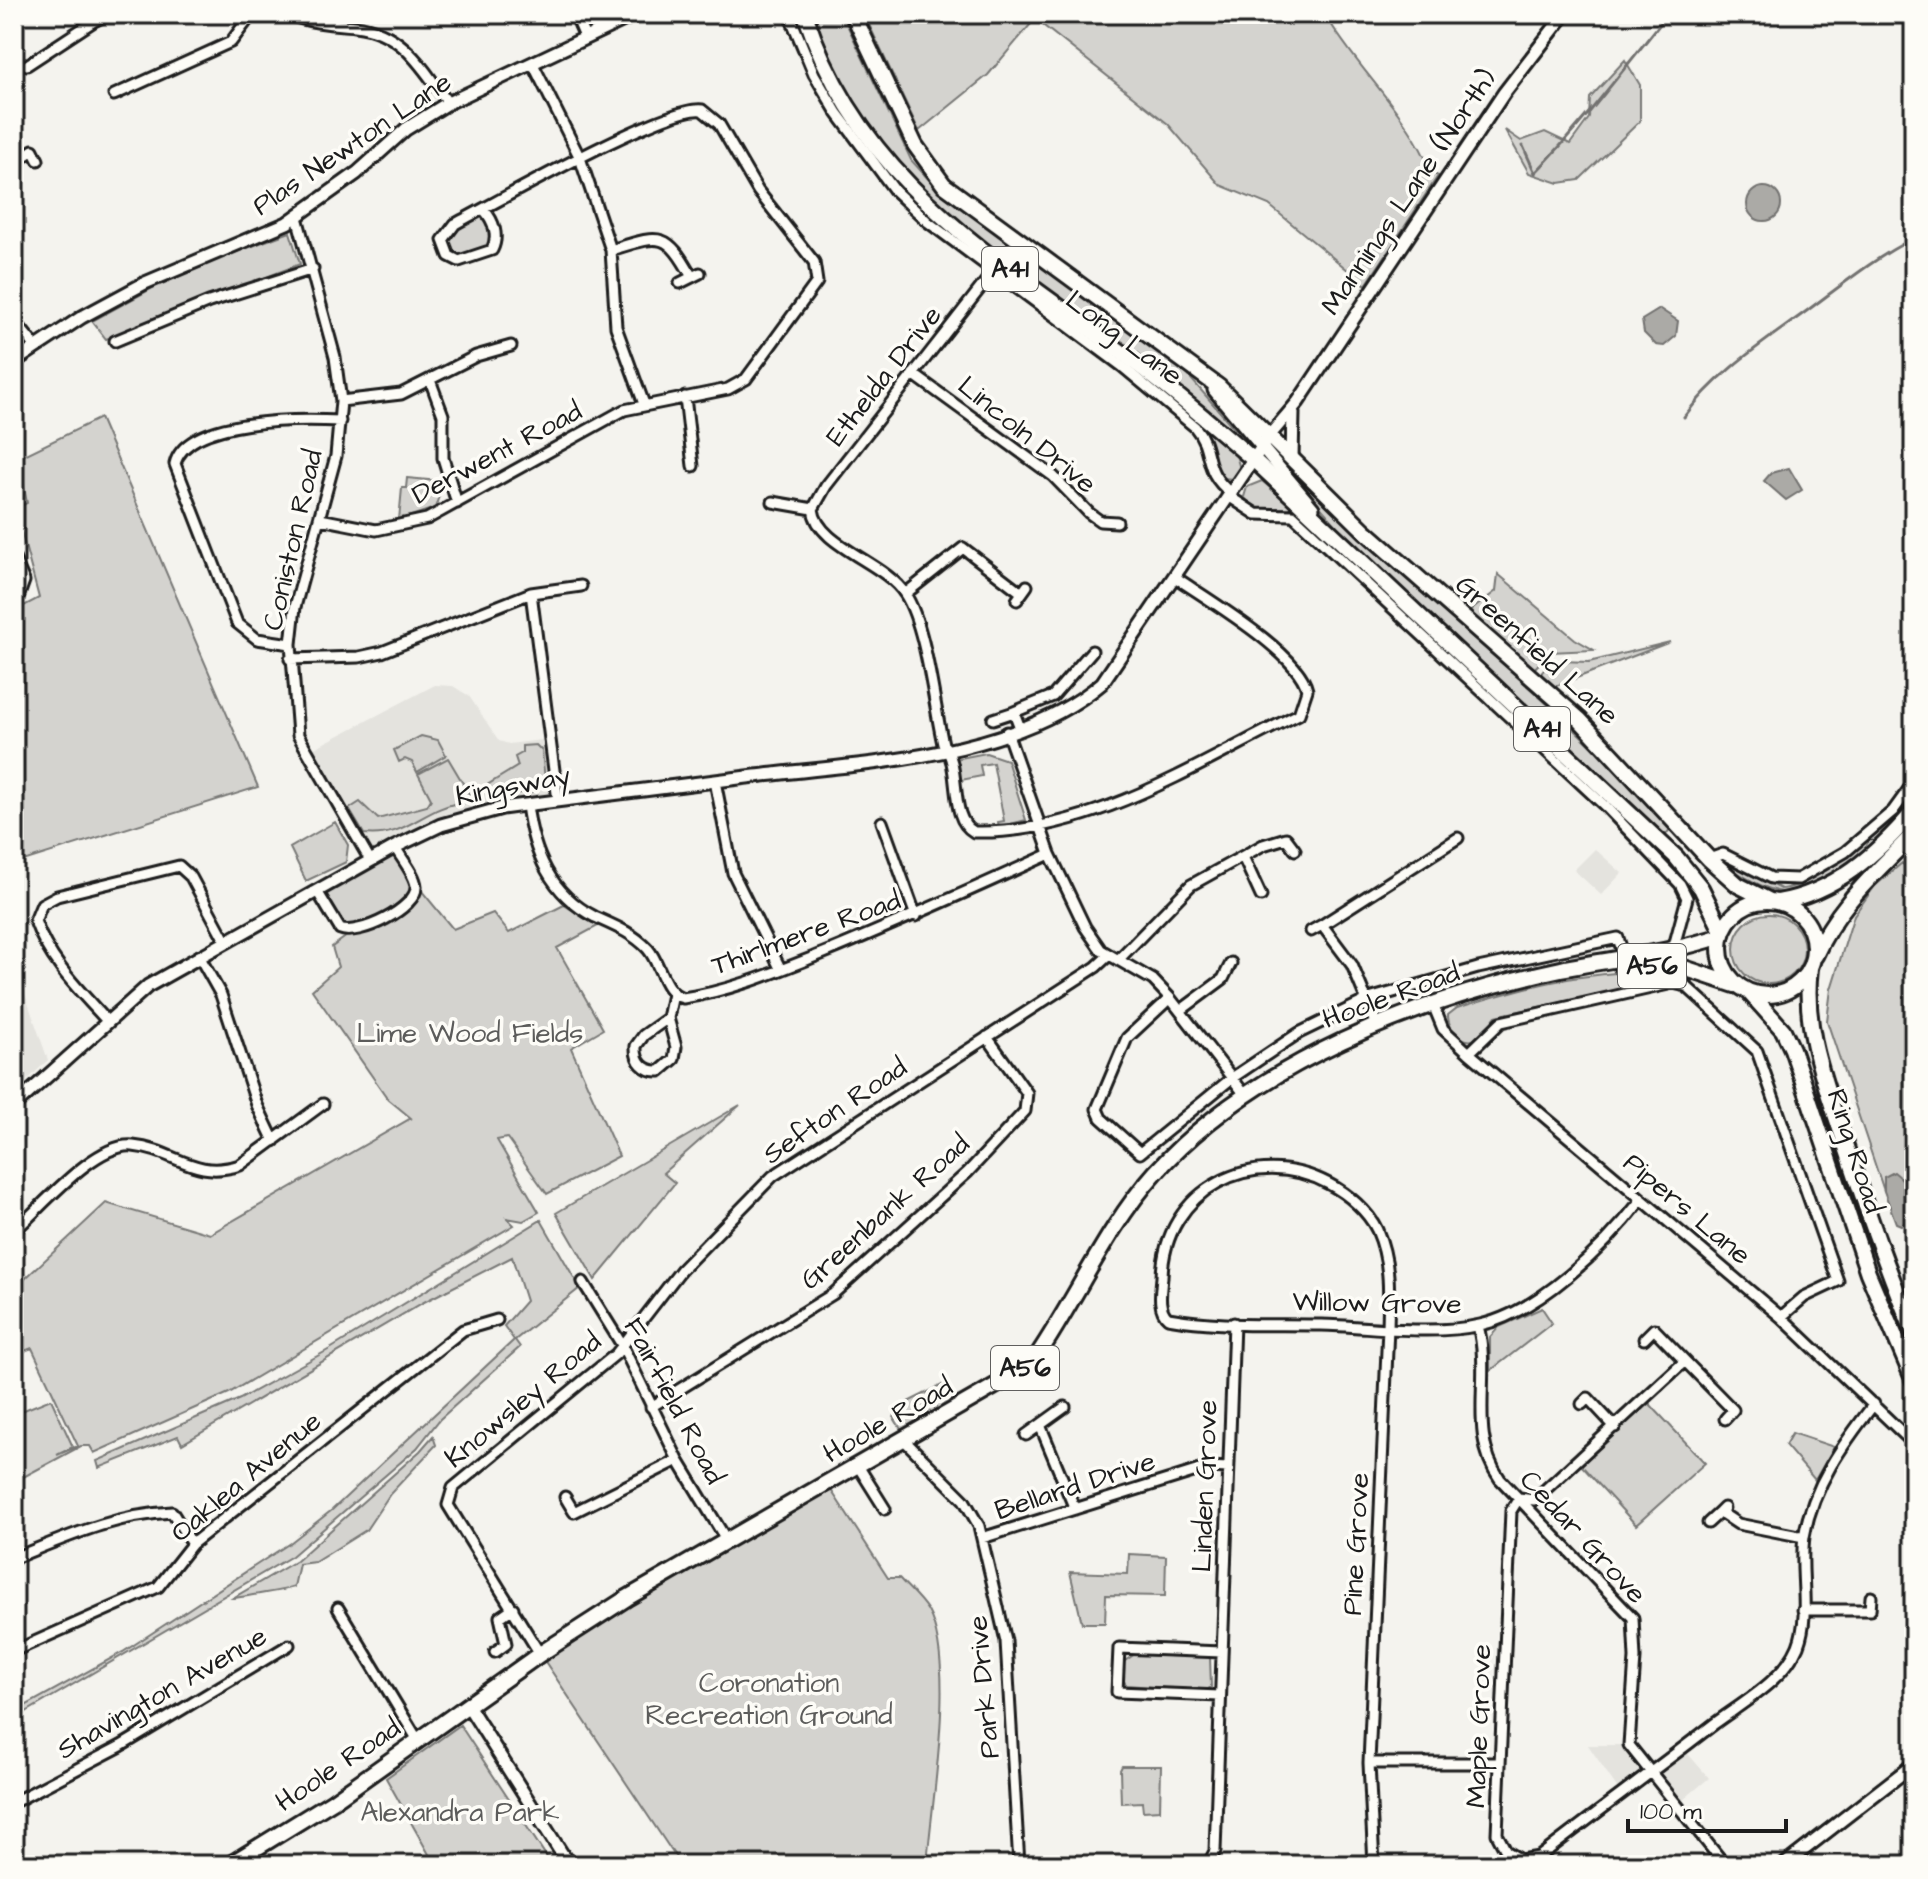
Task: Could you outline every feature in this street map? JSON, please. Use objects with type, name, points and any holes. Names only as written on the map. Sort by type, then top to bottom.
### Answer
[{"type":"highway","name":"Long Lane","points":[[805,14],[825,68],[846,104],[889,165],[927,205],[1258,454]]},
{"type":"highway","name":"Long Lane","points":[[853,14],[915,145],[944,185],[1197,371],[1270,435]]},
{"type":"highway","name":"Greenfield Lane","points":[[1270,435],[1365,531],[1580,720],[1709,859],[1738,885],[1774,901]]},
{"type":"highway","name":"Greenfield Lane","points":[[1258,454],[1342,543],[1676,857],[1701,888],[1722,934]]},
{"type":"highway","points":[[1914,811],[1864,861],[1836,882],[1818,892],[1741,908],[1722,934],[1721,964],[1744,989],[1777,995],[1791,989],[1811,965],[1825,934],[1851,895],[1914,833]]},
{"type":"highway","points":[[1774,901],[1804,918],[1815,947],[1811,965]]},
{"type":"highway","name":"Hoole Road","points":[[229,1865],[419,1742],[540,1654],[627,1598],[985,1395],[1029,1365],[1121,1220],[1156,1173],[1246,1096],[1322,1048],[1377,1025],[1562,969],[1673,950],[1722,934]]},
{"type":"highway","name":"Ring Road","points":[[1811,965],[1808,1011],[1816,1054],[1868,1214],[1914,1333]]},
{"type":"highway","name":"Hoole Road","points":[[1562,969],[1681,967],[1744,989]]},
{"type":"highway","name":"Ring Road","points":[[1744,989],[1783,1030],[1792,1049],[1868,1273],[1914,1381]]},
{"type":"street","points":[[27,65],[92,18],[108,14]]},
{"type":"street","points":[[114,95],[231,42],[252,14]]},
{"type":"street","points":[[287,14],[319,23],[373,28],[391,35],[409,50],[448,103]]},
{"type":"street","points":[[575,14],[585,37]]},
{"type":"street","name":"Plas Newton Lane","points":[[14,362],[35,346],[145,283],[297,217],[357,173],[406,129],[448,103],[636,14]]},
{"type":"street","name":"Long Lane","points":[[789,14],[814,74],[866,156],[895,191],[928,222],[1123,367],[1195,427],[1201,434],[1211,473],[1231,496]]},
{"type":"street","name":"Mannings Lane (North)","points":[[1175,577],[1270,435],[1298,402],[1505,91],[1565,14]]},
{"type":"street","points":[[533,64],[580,158],[611,250],[616,327],[644,404]]},
{"type":"street","name":"Derwent Road","points":[[320,519],[357,528],[395,528],[427,519],[624,410],[728,389],[746,379],[812,292],[817,282],[814,262],[758,191],[719,124],[702,110],[681,110],[580,158]]},
{"type":"street","points":[[14,163],[33,150],[38,160]]},
{"type":"street","points":[[484,210],[494,225],[495,243],[492,250],[459,261],[449,256],[443,240],[447,231],[484,210],[580,158]]},
{"type":"street","name":"Coniston Road","points":[[297,217],[335,357],[341,401],[336,456],[295,607],[290,659],[298,735],[370,860]]},
{"type":"street","points":[[611,250],[652,238],[665,239],[675,246],[696,275],[680,283]]},
{"type":"street","points":[[115,341],[209,302],[313,269]]},
{"type":"street","name":"Ethelda Drive","points":[[813,509],[826,486],[993,272]]},
{"type":"street","points":[[14,320],[35,346]]},
{"type":"street","points":[[341,401],[389,398],[476,356],[511,346]]},
{"type":"street","points":[[1197,371],[1258,454]]},
{"type":"street","name":"Lincoln Drive","points":[[913,374],[1053,476],[1100,521],[1117,522]]},
{"type":"street","points":[[430,380],[443,415],[443,458],[457,503]]},
{"type":"street","points":[[685,397],[693,466]]},
{"type":"street","name":"Mannings Lane (North)","points":[[1292,458],[1291,424],[1298,402]]},
{"type":"street","points":[[291,644],[257,639],[237,623],[175,464],[178,452],[187,443],[233,429],[270,420],[340,421]]},
{"type":"street","points":[[1231,496],[1256,514],[1293,515],[1606,807],[1680,884],[1687,898],[1673,950]]},
{"type":"street","points":[[773,502],[813,509],[823,531],[889,575],[905,594],[913,610],[962,819],[969,829],[981,832],[1038,824],[1111,806],[1299,714],[1307,690],[1298,670],[1258,635],[1175,577]]},
{"type":"street","points":[[905,594],[963,548],[1022,593]]},
{"type":"street","points":[[14,558],[24,581],[19,595],[14,596]]},
{"type":"street","name":"Kingsway","points":[[14,1106],[148,986],[395,847],[463,818],[527,805],[947,749],[1020,728],[1066,710],[1102,683],[1175,577]]},
{"type":"street","points":[[290,659],[347,658],[382,652],[531,593],[581,586]]},
{"type":"street","points":[[531,593],[558,801]]},
{"type":"street","points":[[993,719],[1053,696],[1091,659]]},
{"type":"street","points":[[1014,712],[1020,728]]},
{"type":"street","points":[[1007,732],[1050,854],[1095,944],[1153,980],[1246,1096]]},
{"type":"street","points":[[715,781],[733,873],[781,970]]},
{"type":"street","points":[[1709,859],[1723,854],[1771,878],[1798,879],[1857,842],[1893,811],[1914,782]]},
{"type":"street","points":[[527,805],[535,852],[555,884],[589,913],[639,941],[656,960],[673,994],[668,1018],[676,1047],[674,1059],[660,1071],[647,1069],[638,1060],[636,1046],[644,1035],[668,1018]]},
{"type":"street","points":[[882,822],[916,916]]},
{"type":"street","name":"Sefton Road","points":[[622,1345],[681,1270],[773,1176],[1114,957],[1191,885],[1244,859],[1263,845],[1286,838],[1295,850]]},
{"type":"street","points":[[1311,931],[1458,838]]},
{"type":"street","points":[[317,891],[340,929],[356,932],[377,922],[411,902],[415,894],[416,884],[395,847]]},
{"type":"street","name":"Thirlmere Road","points":[[673,994],[683,998],[695,996],[735,987],[781,970],[916,916],[1050,854]]},
{"type":"street","points":[[1244,859],[1261,896]]},
{"type":"street","points":[[107,1021],[58,965],[43,939],[35,921],[42,904],[57,896],[179,866],[191,877],[226,942]]},
{"type":"street","points":[[1322,925],[1352,965],[1369,999],[1377,1025]]},
{"type":"street","name":"Hoole Road","points":[[1170,998],[1127,1038],[1097,1109],[1101,1118],[1140,1153],[1148,1150],[1232,1078],[1299,1033],[1369,999],[1478,968],[1618,938],[1625,959]]},
{"type":"street","points":[[199,956],[221,995],[257,1105],[274,1141]]},
{"type":"street","points":[[1180,1011],[1223,979],[1231,963]]},
{"type":"street","points":[[1469,1053],[1501,1022],[1673,983],[1686,986],[1751,1043],[1762,1061],[1838,1281],[1804,1297],[1781,1317]]},
{"type":"street","name":"Pipers Lane","points":[[1434,1007],[1443,1029],[1469,1053],[1781,1317],[1914,1444]]},
{"type":"street","name":"Greenbank Road","points":[[651,1407],[833,1294],[968,1172],[1025,1111],[1027,1093],[987,1037]]},
{"type":"street","points":[[15,1229],[78,1172],[107,1151],[133,1146],[212,1171],[240,1165],[323,1104]]},
{"type":"street","name":"Pine Grove","points":[[1164,1314],[1163,1260],[1181,1216],[1199,1196],[1227,1177],[1256,1169],[1283,1168],[1311,1175],[1340,1190],[1372,1222],[1389,1269],[1369,1763],[1374,1865]]},
{"type":"street","name":"Willow Grove","points":[[1164,1314],[1176,1319],[1234,1323],[1478,1326],[1518,1311],[1548,1291],[1618,1228],[1641,1200]]},
{"type":"street","name":"Fairfield Road","points":[[583,1282],[622,1345],[678,1460],[727,1541]]},
{"type":"street","name":"Oaklea Avenue","points":[[14,1651],[158,1587],[192,1544],[463,1330],[497,1320]]},
{"type":"street","name":"Linden Grove","points":[[1208,1865],[1215,1851],[1234,1323]]},
{"type":"street","name":"Cedar Grove","points":[[1478,1326],[1485,1454],[1500,1479],[1633,1618],[1635,1658],[1629,1745],[1725,1865]]},
{"type":"street","points":[[1644,1339],[1654,1329],[1733,1410],[1725,1419]]},
{"type":"street","name":"Knowsley Road","points":[[540,1654],[448,1505],[453,1488],[622,1345]]},
{"type":"street","points":[[1519,1498],[1534,1500],[1685,1361]]},
{"type":"street","points":[[1582,1404],[1588,1398],[1615,1427]]},
{"type":"street","points":[[1651,1775],[1782,1671],[1798,1646],[1803,1610],[1804,1537],[1835,1456],[1874,1404]]},
{"type":"street","points":[[1026,1435],[1065,1407]]},
{"type":"street","points":[[1040,1425],[1075,1509]]},
{"type":"street","name":"Park Drive","points":[[905,1441],[967,1503],[976,1516],[982,1538],[1006,1641],[1019,1865]]},
{"type":"street","points":[[565,1497],[574,1512],[678,1460]]},
{"type":"street","points":[[858,1466],[885,1509]]},
{"type":"street","name":"Bellard Drive","points":[[982,1538],[1209,1467],[1228,1468]]},
{"type":"street","name":"Maple Grove","points":[[1519,1498],[1511,1511],[1497,1834],[1506,1851],[1521,1860],[1539,1857],[1651,1775]]},
{"type":"street","points":[[1708,1523],[1722,1510],[1738,1524],[1804,1537]]},
{"type":"street","points":[[14,1558],[124,1515],[172,1512],[192,1544]]},
{"type":"street","points":[[1803,1610],[1870,1610],[1871,1597]]},
{"type":"street","points":[[338,1608],[419,1742]]},
{"type":"street","points":[[495,1652],[506,1644],[500,1617],[513,1608]]},
{"type":"street","name":"Shavington Avenue","points":[[14,1802],[121,1746],[289,1645]]},
{"type":"street","points":[[1220,1696],[1117,1692],[1119,1648],[1222,1652]]},
{"type":"street","points":[[469,1707],[569,1865]]},
{"type":"street","points":[[1369,1763],[1500,1763]]},
{"type":"street","points":[[1784,1865],[1914,1764]]},
{"type":"shaded area","points":[[1764,187],[1776,192],[1781,204],[1776,216],[1764,221],[1752,216],[1747,204],[1752,192]]},
{"type":"shaded area","points":[[1660,309],[1678,321],[1676,336],[1664,346],[1656,345],[1644,333],[1642,320]]},
{"type":"shaded area","points":[[1789,468],[1802,490],[1786,500],[1764,481],[1771,473]]},
{"type":"shaded area","points":[[435,685],[453,686],[469,696],[499,741],[509,744],[550,739],[558,801],[481,813],[370,860],[307,752]]},
{"type":"shaded area","points":[[1595,849],[1622,873],[1601,895],[1574,870]]},
{"type":"shaded area","points":[[14,963],[48,1060],[14,1093]]},
{"type":"shaded area","points":[[1894,1172],[1907,1186],[1913,1204],[1914,1216],[1901,1225],[1896,1223],[1884,1191],[1884,1177]]},
{"type":"shaded area","points":[[1588,1745],[1629,1745],[1652,1774],[1683,1748],[1709,1778],[1677,1805],[1651,1775],[1622,1795]]},
{"type":"green space","points":[[811,14],[842,14],[911,160],[939,191],[1186,373],[1241,436],[966,231],[907,178],[845,96]]},
{"type":"green space","points":[[864,14],[1325,14],[1410,130],[1432,173],[1438,176],[1366,285],[1269,205],[1220,185],[1168,124],[1035,19],[988,75],[919,131]]},
{"type":"green space","points":[[1625,60],[1640,85],[1640,121],[1579,180],[1559,183],[1529,173],[1505,130],[1521,141],[1545,132],[1570,144],[1589,118],[1590,98]]},
{"type":"green space","points":[[484,210],[495,243],[476,258],[449,256],[447,231]]},
{"type":"green space","points":[[290,232],[300,264],[106,339],[92,321],[180,273]]},
{"type":"green space","points":[[100,418],[258,787],[14,864],[14,611],[39,598],[15,508],[27,503],[18,458]]},
{"type":"green space","points":[[1200,423],[1236,455],[1240,469],[1233,479],[1223,478],[1214,468],[1209,439]]},
{"type":"green space","points":[[1296,474],[1389,563],[1581,736],[1670,829],[1663,839],[1369,562],[1293,476]]},
{"type":"green space","points":[[407,478],[439,481],[442,487],[435,508],[399,520],[402,488],[406,488]]},
{"type":"green space","points":[[1262,481],[1294,508],[1254,509],[1244,497],[1247,487]]},
{"type":"green space","points":[[1498,574],[1575,639],[1594,650],[1550,652],[1534,669],[1469,612],[1496,591]]},
{"type":"green space","points":[[1670,642],[1553,687],[1540,675],[1546,667],[1560,661],[1589,662]]},
{"type":"green space","points":[[421,736],[438,740],[446,755],[417,772],[412,762],[405,759],[399,762],[394,750]]},
{"type":"green space","points":[[536,745],[542,751],[545,780],[532,792],[488,796],[484,787],[518,766],[515,757],[522,753],[522,746]]},
{"type":"green space","points":[[986,753],[1007,760],[1026,820],[999,827],[998,822],[1004,821],[993,763],[980,765],[982,776],[961,780],[960,790],[955,759]]},
{"type":"green space","points":[[448,758],[470,795],[467,802],[439,809],[393,832],[364,834],[349,809],[360,802],[378,819],[427,806],[431,799],[418,774]]},
{"type":"green space","points":[[1914,792],[1914,803],[1889,831],[1836,875],[1817,885],[1782,892],[1752,881],[1725,864],[1727,861],[1781,889],[1797,885],[1834,865],[1873,836]]},
{"type":"green space","points":[[335,822],[348,845],[346,862],[306,881],[290,848]]},
{"type":"green space","name":"Lime Wood Fields","points":[[395,847],[416,884],[453,929],[493,913],[509,933],[564,905],[598,926],[557,948],[603,1029],[571,1048],[619,1156],[547,1194],[507,1138],[497,1140],[539,1212],[523,1221],[507,1218],[514,1225],[229,1393],[94,1453],[90,1446],[81,1446],[14,1482],[14,1472],[20,1470],[14,1457],[14,1414],[51,1399],[73,1447],[57,1455],[78,1446],[32,1348],[14,1355],[14,1289],[106,1203],[210,1234],[411,1118],[388,1099],[312,990],[338,967],[332,947],[351,933],[344,931],[317,891]]},
{"type":"green space","points":[[1902,863],[1914,876],[1914,1199],[1902,1177],[1884,1177],[1884,1191],[1827,1021],[1831,989],[1854,915],[1875,886]]},
{"type":"green space","points":[[1776,914],[1798,929],[1804,949],[1802,963],[1794,974],[1783,982],[1762,984],[1744,974],[1736,963],[1734,942],[1744,924],[1755,916]]},
{"type":"green space","points":[[1650,971],[1687,976],[1496,1016],[1484,1033],[1474,1040],[1463,1039],[1448,1020],[1448,1015],[1457,1008],[1529,987],[1574,978]]},
{"type":"green space","points":[[740,1105],[663,1173],[675,1183],[595,1280],[556,1213]]},
{"type":"green space","points":[[541,1220],[580,1288],[515,1340],[520,1347],[440,1419],[417,1448],[292,1556],[14,1719],[14,1712],[123,1652],[290,1543],[332,1510],[514,1340],[504,1326],[526,1301],[512,1257],[424,1302],[182,1444],[178,1436],[99,1468],[97,1461],[240,1399],[330,1349]]},
{"type":"green space","points":[[1542,1308],[1552,1323],[1490,1371],[1490,1337],[1499,1327]]},
{"type":"green space","points":[[946,1383],[957,1401],[902,1431],[894,1418],[898,1407]]},
{"type":"green space","points":[[1648,1402],[1705,1463],[1636,1525],[1581,1465]]},
{"type":"green space","points":[[1792,1433],[1834,1447],[1815,1480],[1785,1445]]},
{"type":"green space","points":[[433,1436],[436,1445],[390,1494],[366,1530],[315,1562],[299,1564],[294,1587],[233,1598],[296,1561]]},
{"type":"green space","name":"Coronation Recreation Ground","points":[[831,1490],[888,1578],[899,1578],[928,1611],[936,1634],[941,1664],[940,1735],[927,1865],[681,1865],[540,1654],[692,1552]]},
{"type":"green space","points":[[1129,1554],[1166,1556],[1165,1596],[1106,1595],[1105,1623],[1082,1623],[1070,1572],[1128,1574]]},
{"type":"green space","points":[[1135,1654],[1210,1657],[1211,1687],[1205,1691],[1126,1685],[1122,1677],[1122,1663]]},
{"type":"green space","name":"Alexandra Park","points":[[460,1725],[552,1865],[435,1865],[386,1778]]},
{"type":"green space","points":[[1122,1766],[1161,1766],[1160,1810],[1143,1811],[1142,1802],[1121,1803]]},
{"type":"waterway","points":[[1523,146],[1535,173],[1587,115],[1668,14]]},
{"type":"waterway","points":[[1684,417],[1711,386],[1741,359],[1860,271],[1914,238]]}]
